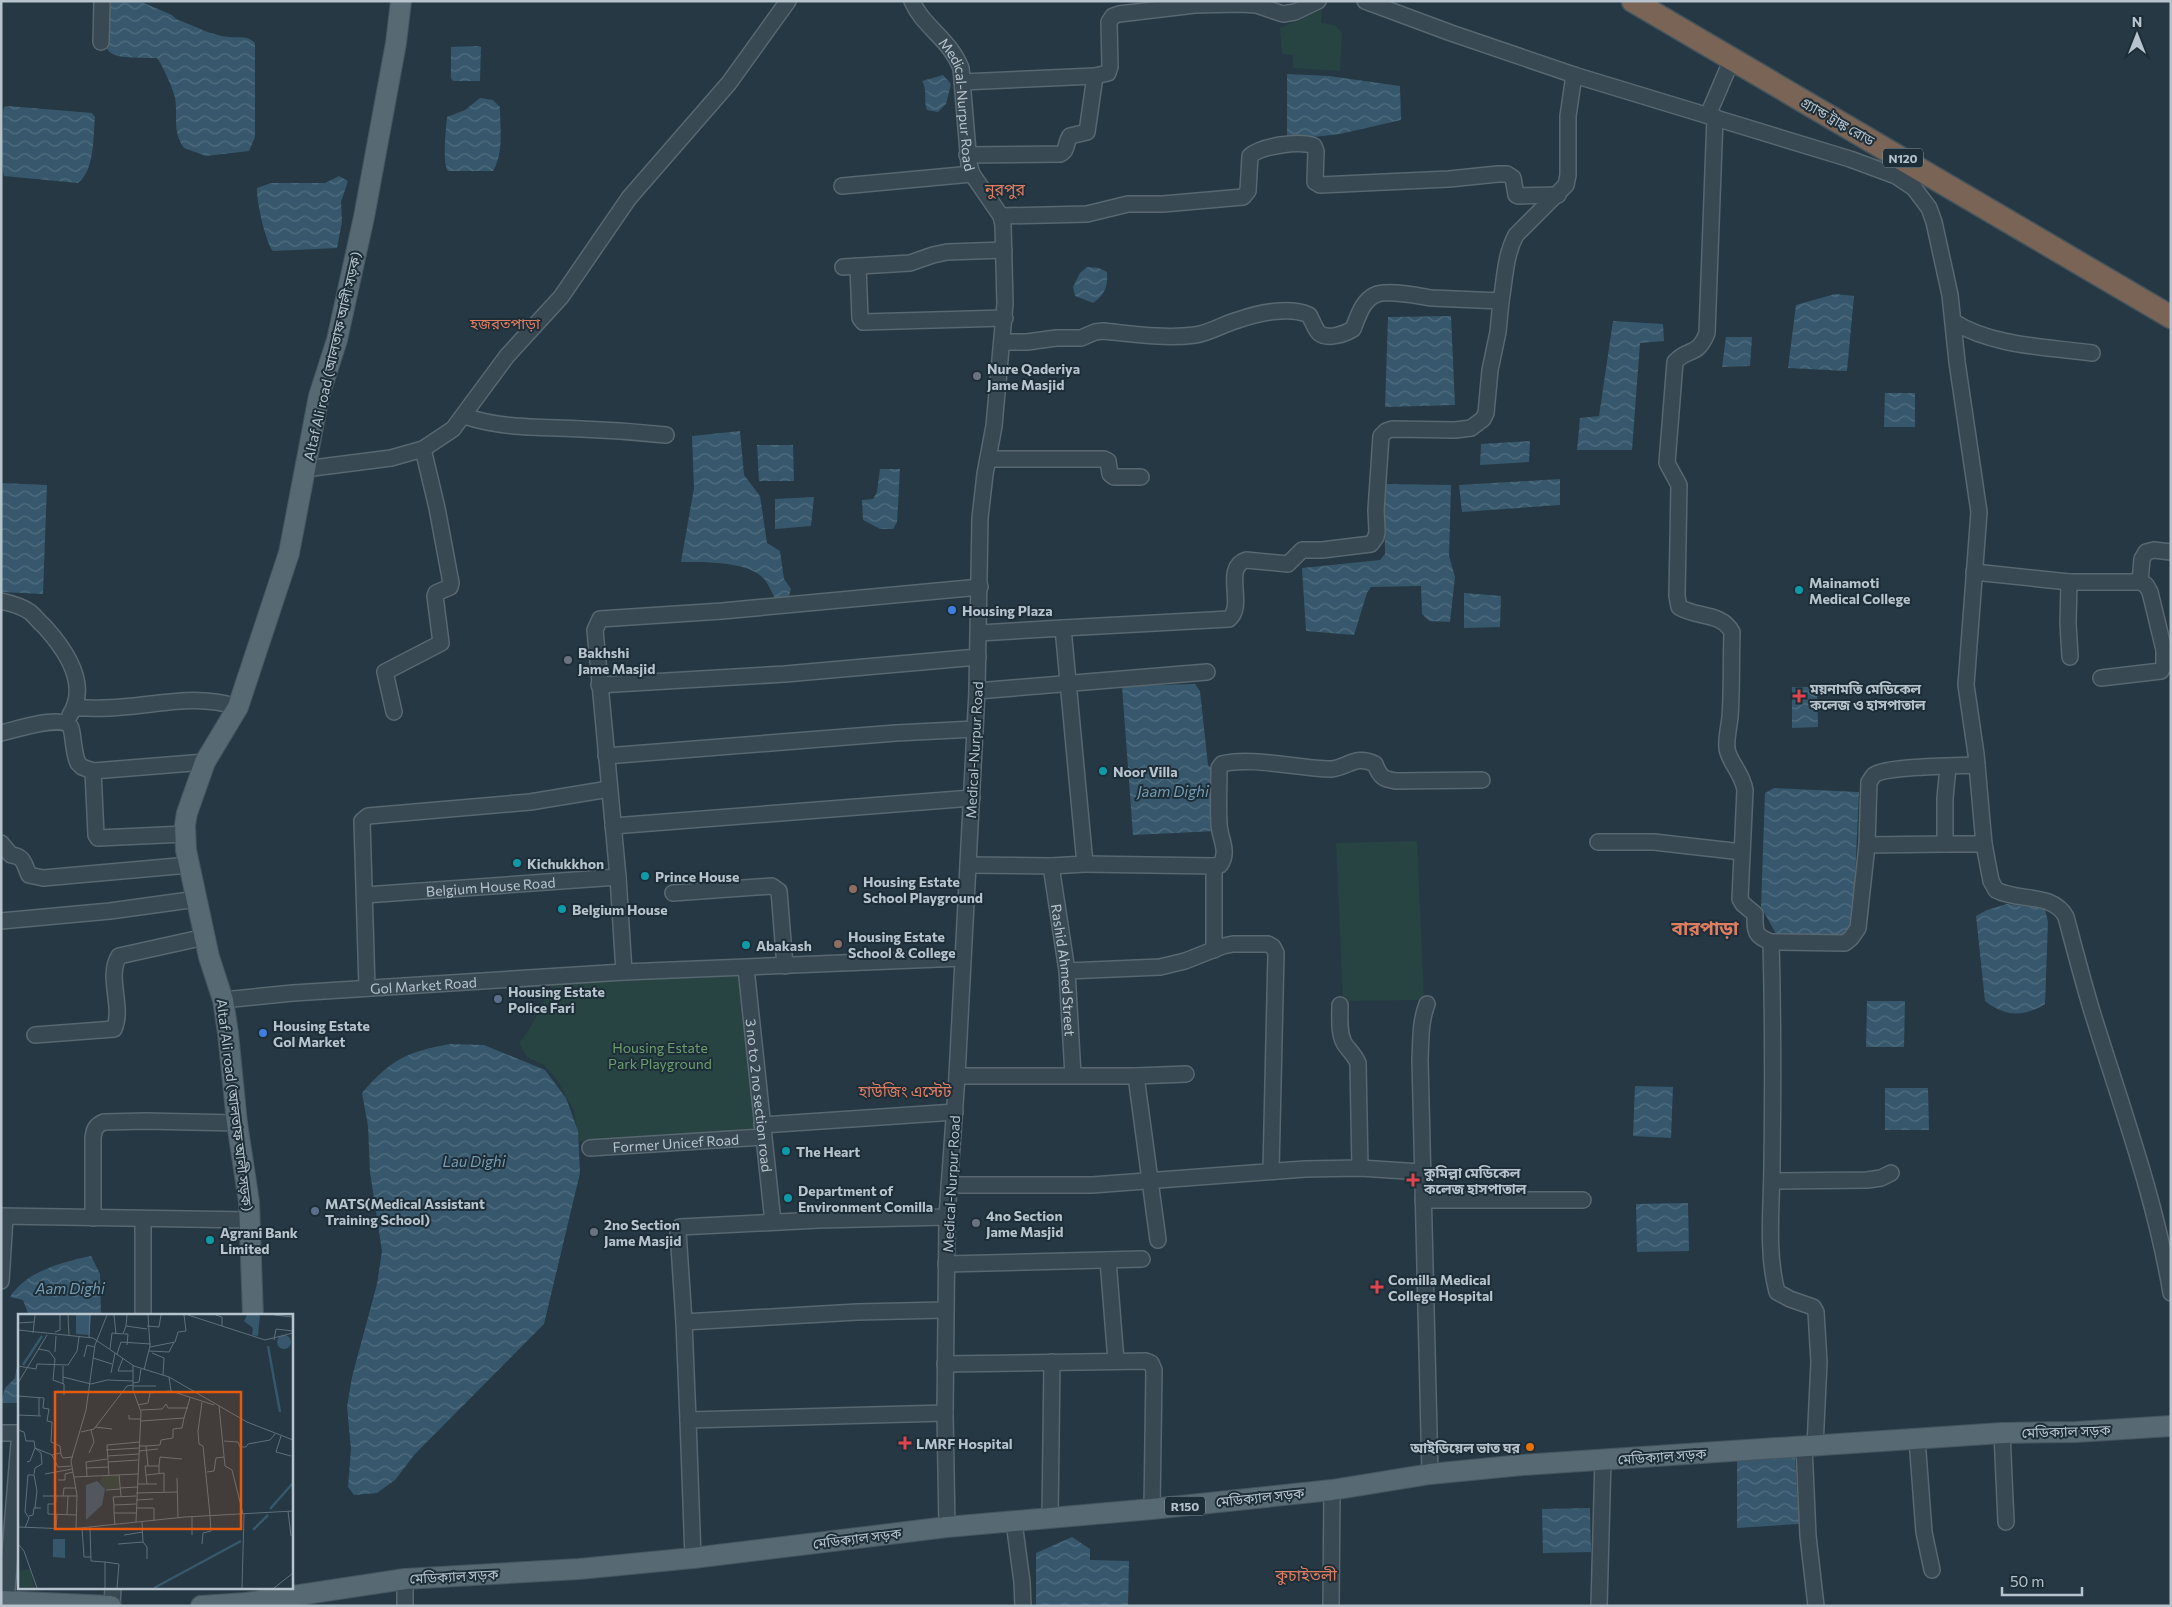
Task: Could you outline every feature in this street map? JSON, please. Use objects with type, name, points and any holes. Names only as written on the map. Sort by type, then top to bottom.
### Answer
[{"type":"highway","name":"গ্র্যান্ড ট্রাঙ্ক রোড","points":[[1633,1],[2171,317]]},
{"type":"main road","name":"Altaf Ali road (আলতাফ আলী সড়ক)","points":[[254,1314],[247,1185],[237,1124],[223,1000],[205,937],[189,865],[185,834],[187,813],[206,762],[238,707],[289,553],[319,396],[337,340],[364,217],[402,1]]},
{"type":"main road","name":"মেডিক্যাল সড়ক","points":[[201,1606],[246,1595],[309,1599],[405,1579],[579,1569],[693,1558],[948,1527],[1152,1510],[1332,1490],[1430,1474],[1603,1460],[2002,1433],[2076,1432],[2171,1426]]},
{"type":"main road","points":[[4,1601],[112,1606]]},
{"type":"street","points":[[101,42],[102,1]]},
{"type":"street","points":[[305,469],[384,459],[423,449],[453,429],[507,356],[561,297],[629,198],[730,82],[788,1]]},
{"type":"street","name":"Medical-Nurpur Road","points":[[912,1],[921,16],[939,34],[956,56],[961,68],[967,155],[972,174],[1000,216],[1005,236],[1005,318],[994,426],[980,518],[980,587],[972,798],[957,1076],[947,1217],[945,1413],[948,1527]]},
{"type":"street","points":[[962,82],[1095,76],[1108,73],[1110,67],[1109,22],[1113,16],[1120,14],[1195,5],[1240,4],[1256,5],[1283,14],[1295,12],[1318,1]]},
{"type":"street","points":[[1365,1],[1574,75],[1880,169],[1896,176],[1914,188],[1929,208],[1934,222],[1954,322],[1957,362],[1979,512],[1966,685],[1978,765],[1984,844],[1989,872],[1996,890],[2007,896],[2052,902],[2063,911],[2105,1052],[2123,1105],[2157,1224],[2171,1294]]},
{"type":"street","points":[[1732,59],[1712,116],[1707,333],[1702,345],[1696,350],[1680,357],[1675,362],[1667,462],[1679,485],[1677,596],[1680,607],[1689,613],[1720,619],[1728,624],[1732,632],[1730,717],[1727,746],[1728,756],[1743,779],[1744,790],[1740,899],[1755,914],[1755,930],[1760,938],[1772,942],[1845,943],[1858,928],[1867,845],[1869,782],[1874,775],[1883,772],[1978,765]]},
{"type":"street","points":[[978,634],[1229,619],[1235,611],[1236,572],[1237,565],[1241,562],[1246,560],[1288,564],[1302,550],[1322,550],[1371,544],[1376,537],[1381,436],[1386,431],[1397,429],[1455,430],[1471,428],[1483,419],[1486,413],[1490,370],[1498,332],[1507,260],[1511,245],[1516,235],[1566,185],[1568,175],[1568,116],[1574,75]]},
{"type":"street","points":[[967,155],[1060,154],[1064,152],[1070,136],[1084,134],[1088,128],[1095,76]]},
{"type":"street","points":[[1000,216],[1087,214],[1128,204],[1164,204],[1243,197],[1248,191],[1250,156],[1254,152],[1277,146],[1296,144],[1314,146],[1316,152],[1316,182],[1320,185],[1507,174],[1513,178],[1518,196],[1558,194]]},
{"type":"street","points":[[1912,164],[1911,176],[1914,188]]},
{"type":"street","points":[[842,186],[972,174]]},
{"type":"street","points":[[1004,250],[947,252],[910,263],[850,266],[860,318],[863,322],[1005,318]]},
{"type":"street","points":[[1002,342],[1081,338],[1103,331],[1170,336],[1197,335],[1239,319],[1278,312],[1297,312],[1309,315],[1320,333],[1326,336],[1347,333],[1353,330],[1358,314],[1366,302],[1376,294],[1387,293],[1430,298],[1501,301]]},
{"type":"street","points":[[1954,322],[1976,334],[2023,345],[2092,353]]},
{"type":"street","points":[[464,416],[483,422],[538,428],[580,428],[666,434]]},
{"type":"street","points":[[394,712],[384,672],[440,643],[435,596],[436,593],[450,587],[451,583],[437,508],[423,449]]},
{"type":"street","points":[[988,460],[1104,459],[1108,461],[1110,474],[1114,477],[1141,477]]},
{"type":"street","points":[[2140,582],[2142,559],[2146,552],[2154,550],[2171,552]]},
{"type":"street","points":[[1974,572],[2069,582],[2140,582],[2146,585],[2150,592],[2168,650],[2164,665],[2161,671],[2102,678]]},
{"type":"street","points":[[2069,582],[2068,623],[2070,657]]},
{"type":"street","points":[[624,972],[618,877],[595,630],[600,619],[722,611],[980,587]]},
{"type":"street","points":[[1,601],[30,612],[56,639],[68,657],[74,673],[77,694],[74,708],[66,722]]},
{"type":"street","points":[[1063,628],[1085,864]]},
{"type":"street","points":[[599,684],[785,674],[978,657]]},
{"type":"street","points":[[977,691],[1207,672]]},
{"type":"street","points":[[74,708],[121,707],[197,700],[216,701],[238,707]]},
{"type":"street","points":[[1,734],[56,720],[66,722],[70,726],[78,762],[82,767],[93,770],[206,762]]},
{"type":"street","points":[[606,756],[896,733],[975,729]]},
{"type":"street","points":[[968,866],[1085,864],[1220,865],[1224,856],[1224,840],[1219,826],[1219,768],[1222,764],[1243,762],[1332,769],[1354,761],[1375,764],[1379,775],[1384,779],[1396,781],[1482,780]]},
{"type":"street","points":[[1945,844],[1945,798],[1948,767]]},
{"type":"street","points":[[93,770],[96,835],[98,838],[185,834]]},
{"type":"street","points":[[367,988],[361,828],[362,821],[368,816],[530,802],[609,789]]},
{"type":"street","points":[[613,826],[972,798]]},
{"type":"street","points":[[1598,842],[1654,842],[1742,852]]},
{"type":"street","points":[[1867,845],[1984,844]]},
{"type":"street","points":[[5,853],[24,859],[29,875],[43,878],[189,865]]},
{"type":"street","name":"Rashid Ahmed Street","points":[[1052,866],[1067,971],[1073,1075]]},
{"type":"street","points":[[1214,866],[1214,950]]},
{"type":"street","name":"Belgium House Road","points":[[365,895],[618,877]]},
{"type":"street","points":[[673,893],[772,886],[779,891],[785,966]]},
{"type":"street","points":[[1,921],[110,911],[197,899]]},
{"type":"street","points":[[35,1036],[114,1029],[116,1020],[115,967],[119,956],[205,937]]},
{"type":"street","points":[[1772,942],[1771,1240],[1773,1272],[1777,1292],[1813,1307],[1818,1320],[1819,1362],[1809,1446],[1808,1536],[1816,1606]]},
{"type":"street","points":[[1067,971],[1160,967],[1234,944],[1268,944],[1273,947],[1276,953],[1271,1170]]},
{"type":"street","name":"Gol Market Road","points":[[223,1000],[367,988],[624,972],[746,968],[870,960],[963,958]]},
{"type":"street","name":"3 no to 2 no section road","points":[[746,968],[772,1222]]},
{"type":"street","points":[[1427,1004],[1422,1023],[1420,1060],[1421,1172],[1430,1474]]},
{"type":"street","points":[[1340,1005],[1341,1031],[1345,1045],[1353,1053],[1358,1063],[1360,1168]]},
{"type":"street","points":[[957,1076],[1136,1076],[1186,1074]]},
{"type":"street","points":[[1136,1076],[1158,1240]]},
{"type":"street","name":"Former Unicef Road","points":[[590,1148],[954,1112]]},
{"type":"street","points":[[93,1218],[93,1138],[94,1129],[99,1124],[104,1122],[146,1121],[237,1124]]},
{"type":"street","points":[[949,1185],[1092,1185],[1271,1170],[1360,1168],[1421,1172]]},
{"type":"street","points":[[1772,1181],[1867,1180],[1881,1178],[1891,1173]]},
{"type":"street","points":[[1423,1200],[1583,1200]]},
{"type":"street","points":[[1,1281],[3,1216],[250,1220]]},
{"type":"street","points":[[693,1558],[684,1322],[678,1231],[680,1227],[772,1222],[947,1217]]},
{"type":"street","points":[[143,1218],[143,1314]]},
{"type":"street","points":[[946,1264],[1142,1259]]},
{"type":"street","points":[[1108,1260],[1116,1361]]},
{"type":"street","points":[[684,1322],[857,1312],[945,1310]]},
{"type":"street","points":[[945,1364],[1146,1361],[1151,1364],[1154,1370],[1152,1510]]},
{"type":"street","points":[[1050,1518],[1052,1362]]},
{"type":"street","points":[[688,1420],[945,1413]]},
{"type":"street","points":[[1,1433],[18,1433]]},
{"type":"street","points":[[2002,1433],[2006,1522]]},
{"type":"street","points":[[1916,1439],[1924,1532],[1932,1570]]},
{"type":"street","points":[[4,1601],[18,1454]]},
{"type":"street","points":[[1599,1606],[1603,1460]]},
{"type":"street","points":[[1331,1606],[1332,1490]]},
{"type":"street","points":[[1014,1522],[1022,1582],[1023,1606]]},
{"type":"street","points":[[405,1579],[406,1606]]},
{"type":"street","points":[[112,1606],[113,1590]]},
{"type":"green space","points":[[1322,10],[1321,23],[1335,25],[1342,33],[1340,71],[1293,68],[1293,55],[1282,54],[1280,28]]},
{"type":"green space","points":[[1417,841],[1424,1000],[1343,1001],[1336,843]]},
{"type":"green space","name":"Housing Estate Park Playground","points":[[743,971],[758,1133],[579,1141],[574,1111],[557,1080],[544,1065],[527,1057],[519,1043],[534,1021],[554,981]]},
{"type":"water","points":[[105,1],[139,1],[209,32],[223,36],[246,38],[255,43],[255,137],[249,151],[206,156],[184,148],[178,136],[174,95],[165,71],[157,58],[124,57],[109,51],[105,34]]},
{"type":"water","points":[[451,47],[481,47],[480,81],[453,81],[451,78]]},
{"type":"water","points":[[1287,74],[1329,76],[1400,86],[1401,120],[1340,134],[1287,140]]},
{"type":"water","points":[[943,75],[951,84],[946,104],[938,112],[927,110],[925,88],[922,81]]},
{"type":"water","points":[[480,98],[493,100],[500,107],[501,140],[499,156],[493,171],[448,171],[445,161],[447,117],[465,110]]},
{"type":"water","points":[[4,107],[92,113],[95,117],[90,161],[88,170],[78,183],[4,176],[2,162],[3,112]]},
{"type":"water","points":[[339,176],[348,181],[341,202],[342,222],[337,248],[273,251],[267,239],[262,221],[257,188],[271,183],[325,183]]},
{"type":"water","points":[[1087,267],[1099,268],[1107,272],[1105,290],[1093,303],[1075,296],[1073,287],[1080,273]]},
{"type":"water","points":[[1835,294],[1854,296],[1847,371],[1788,368],[1796,305]]},
{"type":"water","points":[[1451,316],[1455,405],[1385,407],[1388,317]]},
{"type":"water","points":[[1613,321],[1663,324],[1664,341],[1640,343],[1632,450],[1577,450],[1580,418],[1599,416]]},
{"type":"water","points":[[1726,337],[1752,337],[1750,366],[1722,367]]},
{"type":"water","points":[[1885,393],[1915,393],[1915,427],[1884,427]]},
{"type":"water","points":[[740,431],[744,475],[760,496],[767,543],[780,551],[784,579],[791,589],[788,600],[775,598],[763,578],[747,568],[736,565],[681,562],[694,488],[692,436]]},
{"type":"water","points":[[1530,441],[1529,462],[1480,465],[1481,444]]},
{"type":"water","points":[[757,445],[793,445],[794,481],[759,481]]},
{"type":"water","points":[[880,469],[900,469],[897,522],[893,529],[880,529],[863,520],[862,500],[873,499],[877,492]]},
{"type":"water","points":[[1560,479],[1560,505],[1462,512],[1459,485]]},
{"type":"water","points":[[1,483],[47,485],[43,594],[1,592]]},
{"type":"water","points":[[1384,484],[1451,485],[1449,556],[1455,577],[1450,622],[1429,621],[1422,614],[1421,586],[1371,587],[1367,593],[1354,635],[1306,631],[1302,568],[1380,560],[1385,554]]},
{"type":"water","points":[[814,497],[811,526],[775,529],[775,499]]},
{"type":"water","points":[[1464,593],[1501,596],[1500,627],[1464,628]]},
{"type":"water","name":"Jaam Dighi","points":[[1195,684],[1200,691],[1208,765],[1215,773],[1216,831],[1133,835],[1122,686]]},
{"type":"water","points":[[1792,687],[1817,687],[1818,727],[1792,728]]},
{"type":"water","points":[[1774,788],[1859,792],[1852,943],[1783,946],[1761,907],[1765,793]]},
{"type":"water","points":[[2007,904],[2045,909],[2048,922],[2045,1004],[2022,1013],[2000,1010],[1985,1001],[1976,916],[1987,910]]},
{"type":"water","points":[[1867,1001],[1905,1001],[1904,1047],[1866,1047]]},
{"type":"water","name":"Lau Dighi","points":[[450,1044],[484,1045],[545,1070],[566,1098],[578,1131],[580,1173],[544,1324],[415,1454],[395,1480],[377,1493],[354,1495],[348,1487],[351,1449],[347,1407],[352,1377],[377,1284],[382,1251],[370,1172],[368,1126],[362,1093],[382,1072],[401,1059],[422,1050]]},
{"type":"water","points":[[1635,1086],[1673,1087],[1671,1138],[1633,1136]]},
{"type":"water","points":[[1885,1088],[1928,1088],[1929,1130],[1885,1130]]},
{"type":"water","points":[[1688,1203],[1689,1251],[1637,1252],[1636,1204]]},
{"type":"water","name":"Aam Dighi","points":[[91,1256],[100,1274],[101,1314],[28,1314],[23,1300],[10,1297],[25,1280],[46,1269]]},
{"type":"water","points":[[18,1361],[18,1403],[1,1403],[5,1388],[15,1378]]},
{"type":"water","points":[[1795,1457],[1799,1524],[1737,1528],[1737,1461]]},
{"type":"water","points":[[1590,1508],[1591,1552],[1543,1553],[1542,1509]]},
{"type":"water","points":[[1072,1537],[1090,1549],[1090,1560],[1129,1561],[1128,1606],[1036,1606],[1036,1553]]},
{"type":"place","name":"Nure Qaderiya Jame Masjid","points":[[977,376]]},
{"type":"place","name":"Mainamoti Medical College","points":[[1799,590]]},
{"type":"place","name":"Housing Plaza","points":[[952,610]]},
{"type":"place","name":"Bakhshi Jame Masjid","points":[[568,660]]},
{"type":"place","name":"ময়নামতি মেডিকেল কলেজ ও হাসপাতাল","points":[[1799,696]]},
{"type":"place","name":"Noor Villa","points":[[1103,771]]},
{"type":"place","name":"Kichukkhon","points":[[517,863]]},
{"type":"place","name":"Prince House","points":[[645,876]]},
{"type":"place","name":"Housing Estate School Playground","points":[[853,889]]},
{"type":"place","name":"Belgium House","points":[[562,909]]},
{"type":"place","name":"Housing Estate School & College","points":[[838,944]]},
{"type":"place","name":"Abakash","points":[[746,945]]},
{"type":"place","name":"Housing Estate Police Fari","points":[[498,999]]},
{"type":"place","name":"Housing Estate Gol Market","points":[[263,1033]]},
{"type":"place","name":"The Heart","points":[[786,1151]]},
{"type":"place","name":"কুমিল্লা মেডিকেল কলেজ হাসপাতাল","points":[[1413,1180]]},
{"type":"place","name":"Department of Environment Comilla","points":[[788,1198]]},
{"type":"place","name":"MATS(Medical Assistant Training School)","points":[[315,1211]]},
{"type":"place","name":"4no Section Jame Masjid","points":[[976,1223]]},
{"type":"place","name":"2no Section Jame Masjid","points":[[594,1232]]},
{"type":"place","name":"Agrani Bank Limited","points":[[210,1240]]},
{"type":"place","name":"Comilla Medical College Hospital","points":[[1377,1287]]},
{"type":"place","name":"LMRF Hospital","points":[[905,1443]]},
{"type":"place","name":"আইডিয়েল ভাত ঘর","points":[[1530,1447]]},
{"type":"district","name":"নুরপুর","points":[[1005,188]]},
{"type":"district","name":"হজরতপাড়া","points":[[505,323]]},
{"type":"district","name":"বারপাড়া","points":[[1705,927]]},
{"type":"district","name":"হাউজিং এস্টেট","points":[[905,1090]]},
{"type":"district","name":"কুচাইতলী","points":[[1306,1574]]}]
